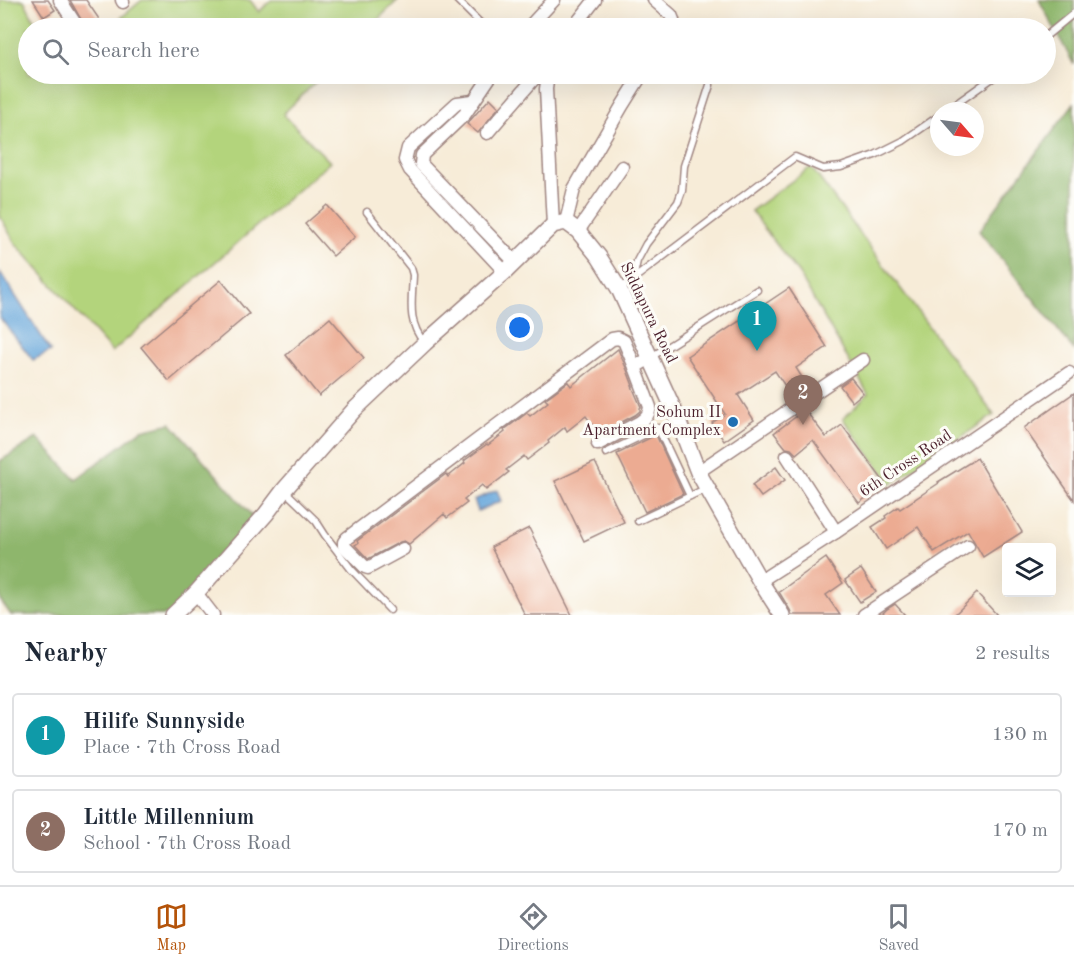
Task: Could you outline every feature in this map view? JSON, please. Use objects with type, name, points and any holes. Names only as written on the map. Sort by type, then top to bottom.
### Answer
[{"type":"street","points":[[60,0],[72,18]]},
{"type":"street","points":[[543,18],[554,0]]},
{"type":"street","points":[[581,18],[595,0]]},
{"type":"street","points":[[661,2],[672,18]]},
{"type":"street","points":[[485,84],[465,114],[422,155],[421,164],[510,267]]},
{"type":"street","points":[[487,133],[529,84]]},
{"type":"street","points":[[547,84],[566,226]]},
{"type":"street","points":[[566,226],[574,189],[636,84]]},
{"type":"street","points":[[173,615],[196,593],[266,514],[354,410],[510,267],[566,226],[622,167]]},
{"type":"street","name":"Siddapura Road","points":[[566,226],[599,257],[619,289],[674,410],[698,472],[782,615]]},
{"type":"street","points":[[403,549],[368,568],[344,546],[344,542],[612,339],[618,338],[624,341],[650,407],[646,417],[602,448]]},
{"type":"street","points":[[635,367],[650,358]]},
{"type":"street","points":[[698,472],[863,360]]},
{"type":"street","name":"6th Cross Road","points":[[760,581],[1069,373]]},
{"type":"street","points":[[787,456],[836,532]]},
{"type":"street","points":[[864,615],[968,546]]},
{"type":"street","points":[[196,593],[213,615]]},
{"type":"lane","points":[[457,0],[475,18]]},
{"type":"lane","points":[[1056,28],[1074,13]]},
{"type":"lane","points":[[959,102],[984,84]]},
{"type":"lane","points":[[633,279],[637,261],[646,244],[678,202],[682,191],[684,166],[710,86]]},
{"type":"lane","points":[[619,289],[795,157],[823,169],[841,167],[875,155],[903,141],[930,122]]},
{"type":"lane","points":[[366,212],[411,268],[413,275],[412,322],[425,343]]},
{"type":"lane","points":[[650,358],[757,290]]},
{"type":"lane","points":[[602,448],[658,428],[690,496]]},
{"type":"lane","points":[[638,521],[707,488]]},
{"type":"lane","points":[[284,490],[316,521],[351,569],[390,610]]},
{"type":"green space","points":[[0,0],[24,0],[33,18],[18,18],[18,84],[314,84],[283,114],[330,162],[112,352],[15,243],[0,216]]},
{"type":"green space","points":[[142,0],[250,0],[259,12],[271,0],[398,0],[379,18],[121,18]]},
{"type":"green space","points":[[1039,0],[1074,0],[1074,65],[1056,32],[1056,18],[1049,18]]},
{"type":"green space","points":[[1074,103],[1074,350],[979,231]]},
{"type":"green space","points":[[811,167],[994,415],[891,484],[843,419],[868,394],[799,274],[751,211]]},
{"type":"green space","points":[[171,423],[255,519],[176,615],[11,615],[0,600],[0,461],[37,438],[76,479],[142,430]]},
{"type":"water","points":[[0,272],[51,351],[33,360],[0,318]]},
{"type":"water","points":[[497,490],[501,501],[478,511],[474,500]]},
{"type":"building","points":[[33,0],[48,0],[55,10],[44,17]]},
{"type":"building","points":[[70,0],[86,0],[98,18],[80,18]]},
{"type":"building","points":[[490,98],[499,107],[478,133],[467,124]]},
{"type":"building","points":[[327,205],[355,237],[333,256],[305,224]]},
{"type":"building","points":[[221,280],[249,314],[169,381],[141,347]]},
{"type":"building","points":[[789,288],[827,347],[796,368],[808,387],[793,398],[775,371],[738,395],[754,420],[724,441],[712,423],[725,414],[687,356]]},
{"type":"building","points":[[330,318],[364,358],[319,396],[286,355]]},
{"type":"building","points":[[618,349],[641,407],[635,415],[599,434],[586,416],[567,431],[565,427],[527,460],[524,456],[506,470],[509,472],[486,490],[482,485],[464,500],[467,503],[447,518],[444,514],[409,544],[404,541],[400,542],[368,559],[355,545],[357,541],[446,474],[448,477],[465,463],[464,461],[488,445],[527,413],[530,416],[548,402],[545,399],[568,382],[571,386]]},
{"type":"building","points":[[851,378],[863,393],[852,402],[840,386]]},
{"type":"building","points":[[1074,393],[1074,500],[1024,428]]},
{"type":"building","points":[[805,410],[826,437],[842,425],[885,483],[859,503],[813,440],[796,454],[786,448],[774,433]]},
{"type":"building","points":[[656,435],[683,494],[645,512],[617,454]]},
{"type":"building","points":[[977,458],[1022,532],[983,557],[968,531],[934,552],[918,527],[886,549],[872,527],[898,507],[900,509]]},
{"type":"building","points":[[595,462],[624,522],[584,541],[555,481]]},
{"type":"building","points":[[776,467],[785,480],[761,497],[752,485]]},
{"type":"building","points":[[529,528],[572,615],[525,615],[491,547]]},
{"type":"building","points":[[826,558],[843,583],[826,595],[840,615],[792,615],[779,592]]},
{"type":"building","points":[[861,569],[876,592],[860,602],[845,580]]},
{"type":"building","points":[[977,593],[997,615],[954,615]]},
{"type":"building","points":[[895,604],[905,615],[881,615],[887,609]]},
{"type":"place","name":"Hilife Sunnyside","points":[[757,351]]},
{"type":"place","name":"Sohum II Apartment Complex","points":[[733,422]]},
{"type":"place","name":"Little Millennium","points":[[803,425]]}]
